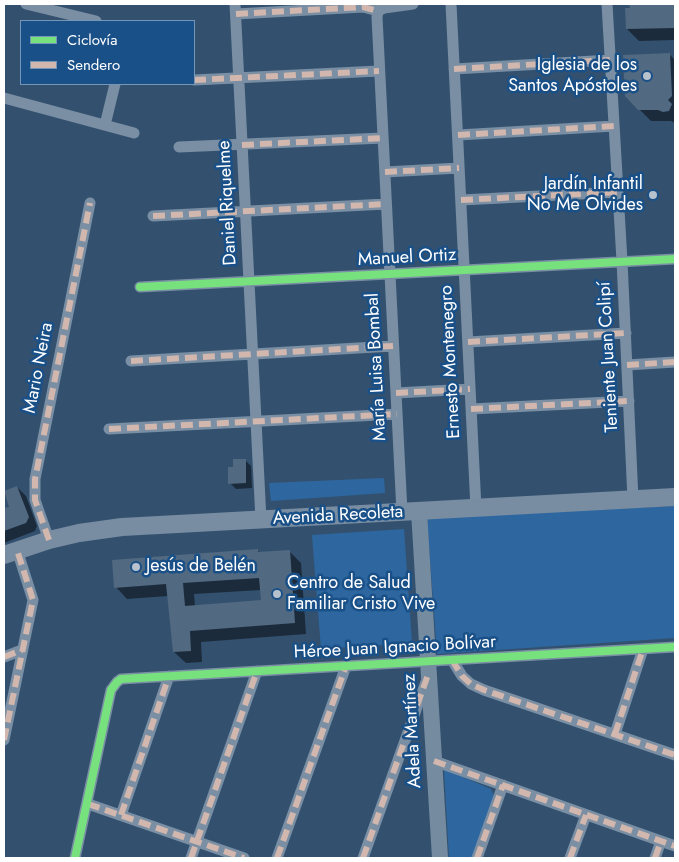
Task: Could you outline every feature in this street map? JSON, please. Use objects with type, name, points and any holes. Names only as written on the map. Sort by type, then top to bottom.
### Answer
[{"type":"main road","name":"Avenida Recoleta","points":[[10,552],[79,533],[122,527],[675,497]]},
{"type":"street","points":[[26,4],[92,20]]},
{"type":"street","points":[[236,9],[363,7],[378,11],[384,8],[413,4]]},
{"type":"street","name":"Ernesto Montenegro","points":[[451,4],[476,508]]},
{"type":"street","name":"Teniente Juan Colipí","points":[[607,4],[626,333],[633,500]]},
{"type":"street","name":"Daniel Riquelme","points":[[236,9],[261,520]]},
{"type":"street","name":"María Luisa Bombal","points":[[378,11],[376,17],[397,414],[410,512]]},
{"type":"street","points":[[454,69],[611,60]]},
{"type":"street","points":[[195,80],[379,71]]},
{"type":"street","points":[[105,125],[115,85]]},
{"type":"street","points":[[4,98],[134,133]]},
{"type":"street","points":[[458,135],[614,126]]},
{"type":"street","points":[[179,147],[383,138]]},
{"type":"street","points":[[385,172],[459,168]]},
{"type":"street","points":[[461,200],[618,192]]},
{"type":"street","name":"Mario Neira","points":[[49,540],[35,500],[35,479],[90,203]]},
{"type":"street","points":[[153,216],[386,204]]},
{"type":"street","name":"Manuel Ortiz","points":[[140,287],[675,259]]},
{"type":"street","points":[[468,342],[626,333]]},
{"type":"street","points":[[131,361],[393,346]]},
{"type":"street","points":[[627,365],[675,362]]},
{"type":"street","points":[[396,394],[470,389]]},
{"type":"street","points":[[471,409],[628,401]]},
{"type":"street","points":[[109,429],[397,414]]},
{"type":"street","name":"Adela Martínez","points":[[410,512],[429,666],[440,858]]},
{"type":"street","points":[[4,740],[33,600],[10,552]]},
{"type":"street","name":"Héroe Juan Ignacio Bolívar","points":[[88,804],[111,690],[117,682],[126,678],[346,666],[429,666],[452,660],[675,647]]},
{"type":"street","points":[[614,734],[643,649]]},
{"type":"street","points":[[4,657],[22,650]]},
{"type":"street","points":[[452,660],[462,676],[471,684],[484,690],[675,755]]},
{"type":"street","points":[[278,858],[346,666]]},
{"type":"street","points":[[363,858],[429,666]]},
{"type":"street","points":[[191,858],[257,671]]},
{"type":"street","points":[[120,815],[169,676]]},
{"type":"street","points":[[434,761],[675,846]]},
{"type":"street","points":[[477,858],[503,785]]},
{"type":"street","points":[[75,858],[88,804],[244,858]]},
{"type":"street","points":[[570,858],[586,815]]},
{"type":"street","points":[[655,858],[661,841]]},
{"type":"shaded area","points":[[384,478],[385,493],[271,501],[269,483]]},
{"type":"shaded area","points":[[675,506],[675,638],[437,654],[427,518]]},
{"type":"shaded area","points":[[404,529],[412,643],[321,649],[312,535]]},
{"type":"shaded area","points":[[444,769],[491,789],[494,796],[472,858],[449,858]]},
{"type":"building","points":[[629,4],[675,4],[675,28],[626,29],[625,8],[630,8]]},
{"type":"building","name":"Iglesia de los Santos Apóstoles","points":[[670,53],[672,96],[668,100],[672,104],[669,111],[638,110],[625,96],[623,55]]},
{"type":"building","points":[[233,459],[246,459],[246,483],[228,484],[228,467],[233,467]]},
{"type":"building","points":[[17,486],[29,517],[26,523],[4,531],[4,508],[9,507],[4,491]]},
{"type":"building","name":"Centro de Salud Familiar Cristo Vive","points":[[258,549],[258,552],[290,550],[295,623],[190,631],[191,651],[173,652],[166,584],[114,588],[112,560]],"holes":[[[259,578],[261,600],[185,606],[183,583]]]},
{"type":"marked path","points":[[236,14],[363,7],[378,11]]},
{"type":"marked path","points":[[454,69],[611,60]]},
{"type":"marked path","points":[[195,80],[379,71]]},
{"type":"marked path","points":[[458,135],[614,126]]},
{"type":"marked path","points":[[242,145],[383,138]]},
{"type":"marked path","points":[[385,172],[459,168]]},
{"type":"marked path","points":[[461,200],[618,192]]},
{"type":"marked path","points":[[49,540],[35,500],[35,479],[90,203]]},
{"type":"marked path","points":[[153,216],[386,204]]},
{"type":"marked path","points":[[468,342],[626,333]]},
{"type":"marked path","points":[[131,361],[393,346]]},
{"type":"marked path","points":[[627,365],[675,362]]},
{"type":"marked path","points":[[396,393],[470,389]]},
{"type":"marked path","points":[[471,409],[629,401]]},
{"type":"marked path","points":[[109,429],[397,414]]},
{"type":"marked path","points":[[4,740],[33,600],[17,550]]},
{"type":"marked path","points":[[615,734],[643,649]]},
{"type":"marked path","points":[[4,657],[22,650]]},
{"type":"marked path","points":[[452,660],[462,676],[471,684],[484,690],[675,755]]},
{"type":"marked path","points":[[277,858],[346,666]]},
{"type":"marked path","points":[[191,858],[257,671]]},
{"type":"marked path","points":[[363,858],[429,672]]},
{"type":"marked path","points":[[121,815],[169,676]]},
{"type":"marked path","points":[[434,761],[675,846]]},
{"type":"marked path","points":[[477,858],[503,785]]},
{"type":"marked path","points":[[88,804],[244,858]]},
{"type":"marked path","points":[[570,858],[586,815]]},
{"type":"marked path","points":[[655,858],[661,841]]},
{"type":"cycle path","points":[[140,287],[675,259]]},
{"type":"cycle path","points":[[75,858],[111,690],[121,679],[675,647]]},
{"type":"place","name":"Iglesia de los Santos Apóstoles","points":[[647,76]]},
{"type":"place","name":"Jardín Infantil No Me Olvides","points":[[653,195]]},
{"type":"place","name":"Jesús de Belén","points":[[136,567]]},
{"type":"place","name":"Centro de Salud Familiar Cristo Vive","points":[[277,594]]}]
